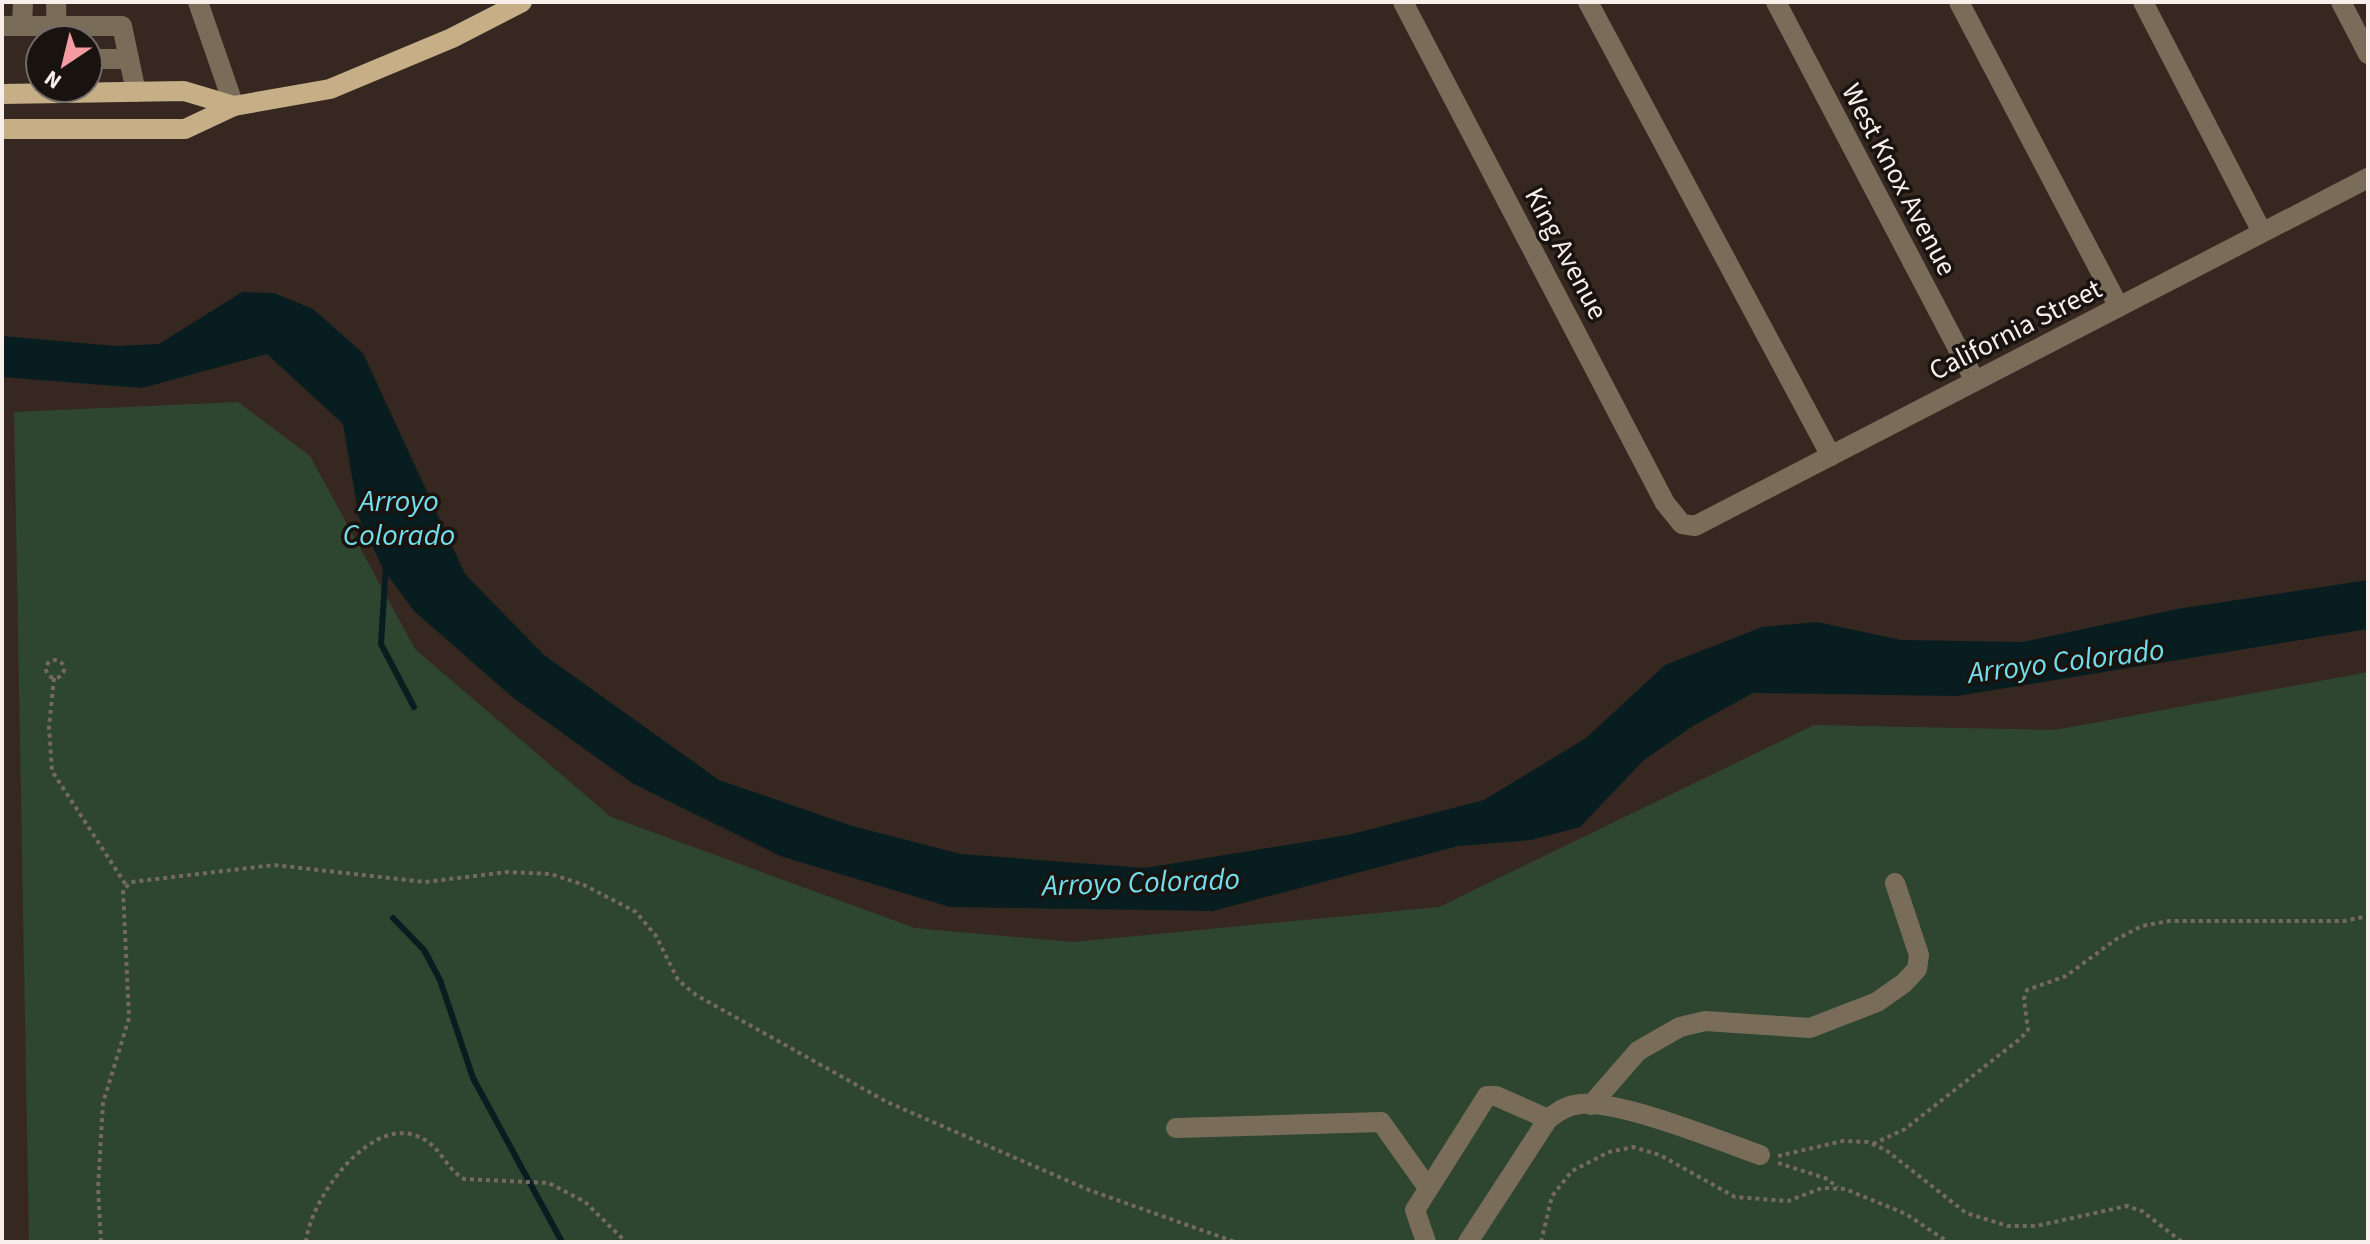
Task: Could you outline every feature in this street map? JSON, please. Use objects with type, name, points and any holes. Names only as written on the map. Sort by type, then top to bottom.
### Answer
[{"type":"main road","points":[[2,129],[185,129],[234,106],[330,89],[452,38],[522,2]]},
{"type":"main road","points":[[104,91],[184,91],[234,106]]},
{"type":"main road","points":[[2,94],[24,92]]},
{"type":"street","points":[[12,26],[23,2]]},
{"type":"street","points":[[56,2],[56,24]]},
{"type":"street","points":[[198,2],[234,106]]},
{"type":"street","name":"King Avenue","points":[[1403,2],[1665,503],[1672,515],[1687,525]]},
{"type":"street","points":[[1588,2],[1831,456]]},
{"type":"street","name":"West Knox Avenue","points":[[1776,2],[1975,381]]},
{"type":"street","points":[[1959,2],[2119,307]]},
{"type":"street","points":[[2143,2],[2262,232]]},
{"type":"street","points":[[2341,2],[2368,54]]},
{"type":"street","points":[[104,28],[122,26],[136,92]]},
{"type":"street","points":[[104,59],[129,59]]},
{"type":"street","name":"California Street","points":[[1687,525],[1695,526],[2368,178]]},
{"type":"street","points":[[1591,1105],[1638,1051],[1680,1027],[1705,1021],[1810,1028],[1877,1002],[1904,983],[1917,969],[1919,955],[1895,883]]},
{"type":"street","points":[[1426,1242],[1415,1210],[1487,1096],[1496,1096],[1548,1119]]},
{"type":"street","points":[[1468,1242],[1548,1119],[1563,1107],[1591,1105],[1669,1123],[1760,1155]]},
{"type":"street","points":[[1176,1128],[1381,1122],[1428,1188]]},
{"type":"path","points":[[54,678],[64,671],[61,662],[56,660],[50,661],[46,669],[54,678],[49,763],[126,885]]},
{"type":"path","points":[[126,885],[274,865],[425,882],[508,872],[567,878],[636,912],[656,936],[678,980],[696,995],[869,1093],[1089,1190],[1235,1242]]},
{"type":"path","points":[[101,1242],[98,1188],[103,1103],[129,1018],[121,895],[126,885]]},
{"type":"path","points":[[1873,1144],[1905,1129],[2021,1038],[2028,1030],[2024,999],[2027,990],[2066,976],[2130,931],[2169,921],[2328,921],[2368,916]]},
{"type":"path","points":[[306,1242],[326,1189],[377,1137],[402,1132],[417,1136],[439,1150],[464,1179],[538,1179],[585,1202],[626,1242]]},
{"type":"path","points":[[1948,1242],[1906,1214],[1838,1187],[1825,1178],[1767,1158],[1843,1141],[1873,1144],[1886,1150],[1966,1213],[1991,1223],[2036,1226],[2127,1206],[2142,1211],[2182,1242]]},
{"type":"path","points":[[1541,1242],[1552,1196],[1563,1180],[1581,1164],[1620,1148],[1646,1149],[1735,1197],[1788,1201],[1822,1188],[1838,1187]]},
{"type":"green space","points":[[238,402],[310,456],[415,649],[611,817],[915,928],[1073,942],[1439,907],[1814,725],[2055,730],[2368,672],[2368,1242],[29,1242],[14,412]]},
{"type":"water","name":"Arroyo Colorado","points":[[242,292],[274,293],[313,309],[363,353],[465,574],[544,655],[719,780],[852,826],[961,854],[1145,868],[1348,835],[1484,800],[1586,738],[1665,665],[1762,627],[1817,622],[1901,640],[2023,642],[2177,609],[2368,580],[2368,629],[1957,696],[1753,693],[1693,726],[1644,760],[1580,827],[1531,840],[1458,846],[1213,911],[950,907],[780,856],[632,783],[511,696],[414,611],[383,569],[359,518],[343,424],[267,354],[142,388],[2,377],[2,336],[116,346],[159,344]]},
{"type":"waterway","points":[[386,564],[381,644],[414,707]]},
{"type":"waterway","points":[[393,918],[424,950],[440,980],[473,1078],[562,1242]]}]
